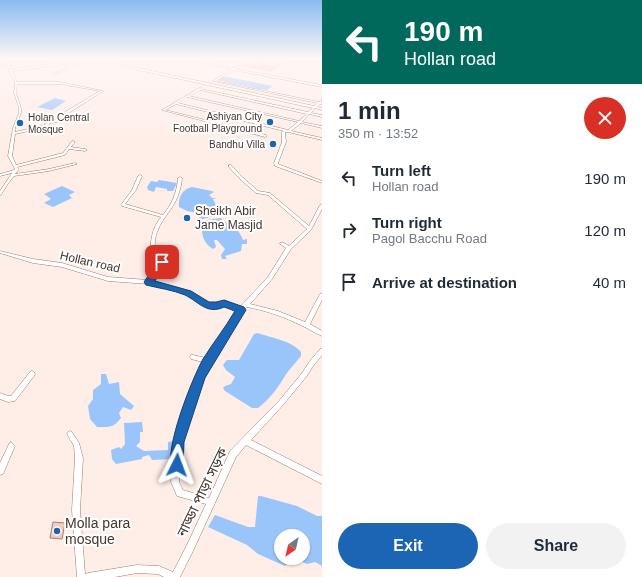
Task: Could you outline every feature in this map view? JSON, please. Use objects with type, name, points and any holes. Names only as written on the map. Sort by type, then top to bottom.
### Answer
[{"type":"street","points":[[0,194],[15,173],[16,166],[10,156],[14,133],[20,113],[15,93],[16,86]]},
{"type":"street","points":[[14,133],[46,126],[49,122],[61,120],[66,113],[102,91],[75,86]]},
{"type":"street","points":[[204,86],[163,110],[265,136]]},
{"type":"street","points":[[216,86],[322,109]]},
{"type":"street","points":[[243,86],[321,102]]},
{"type":"street","points":[[199,89],[322,116]]},
{"type":"street","points":[[187,96],[322,127]]},
{"type":"street","points":[[321,102],[290,130],[283,132],[284,142],[276,165],[322,182]]},
{"type":"street","points":[[176,103],[322,139]]},
{"type":"street","points":[[16,166],[64,154],[73,142]]},
{"type":"street","points":[[69,148],[85,150]]},
{"type":"street","points":[[0,175],[50,170],[75,164]]},
{"type":"street","points":[[230,166],[257,192],[269,194],[310,229]]},
{"type":"street","points":[[140,176],[134,190],[123,205],[164,216]]},
{"type":"street","points":[[149,282],[163,260],[152,256],[153,232],[156,225],[170,209],[180,188],[180,178]]},
{"type":"street","points":[[211,502],[180,493],[175,482],[178,442],[199,377],[241,310],[270,278],[289,248],[310,229],[322,205]]},
{"type":"street","points":[[282,244],[289,248]]},
{"type":"street","name":"Hollan road","points":[[0,252],[33,261],[76,269],[108,279],[149,282],[188,293],[208,306],[217,306],[224,303],[241,310]]},
{"type":"street","points":[[307,324],[322,295]]},
{"type":"street","points":[[246,305],[265,308],[296,319],[322,334]]},
{"type":"street","name":"নাড্ডা পাড়া সড়ক","points":[[174,577],[190,548],[233,454],[281,403],[304,376],[322,351]]},
{"type":"street","points":[[194,357],[207,362]]},
{"type":"street","points":[[0,396],[13,399],[32,374]]},
{"type":"street","points":[[70,434],[77,445],[79,458],[76,510],[81,577]]},
{"type":"street","points":[[245,441],[322,480]]},
{"type":"street","points":[[0,471],[11,446]]},
{"type":"street","points":[[88,577],[137,569],[159,570],[174,577]]},
{"type":"water","points":[[245,86],[273,86],[267,90]]},
{"type":"water","points":[[55,98],[66,101],[52,110],[37,107]]},
{"type":"water","points":[[159,180],[177,183],[173,191],[167,191],[167,189],[156,187],[154,192],[148,190],[147,187],[151,181],[157,182]]},
{"type":"water","points":[[62,186],[75,192],[69,195],[72,198],[53,207],[44,203],[51,199],[44,194]]},
{"type":"water","points":[[192,187],[214,192],[209,195],[212,198],[217,198],[213,199],[216,205],[219,205],[216,208],[221,214],[200,219],[199,217],[202,214],[187,211],[179,207],[181,194]]},
{"type":"water","points":[[221,218],[223,221],[235,228],[243,240],[247,239],[247,244],[242,244],[241,251],[225,256],[227,259],[222,259],[221,255],[225,249],[217,240],[214,240],[216,247],[213,249],[206,243],[202,233],[207,220]]},
{"type":"water","points":[[258,333],[292,345],[301,352],[301,356],[288,371],[270,397],[258,408],[252,408],[225,391],[223,388],[231,384],[235,377],[226,370],[223,365],[227,360],[239,360],[254,334]]},
{"type":"water","points":[[101,374],[106,374],[109,384],[119,382],[120,394],[134,406],[131,410],[123,407],[119,413],[121,418],[116,424],[108,427],[97,427],[90,419],[88,406],[93,399],[93,390],[101,384]]},
{"type":"water","points":[[142,422],[143,432],[140,432],[140,442],[136,446],[144,451],[168,450],[168,442],[175,441],[172,459],[152,460],[149,455],[142,457],[142,459],[116,464],[112,459],[111,450],[119,447],[121,449],[125,444],[124,423]]},
{"type":"water","points":[[258,496],[297,506],[317,516],[322,516],[322,566],[315,562],[310,563],[310,529],[274,529],[274,561],[258,554],[247,545],[208,527],[215,515],[248,527],[255,527]]},
{"type":"building","name":"Molla para mosque","points":[[53,522],[65,523],[62,539],[50,538]]},
{"type":"place","name":"Ashiyan City Football Playground","points":[[270,122]]},
{"type":"place","name":"Holan Central Mosque","points":[[20,123]]},
{"type":"place","name":"Bandhu Villa","points":[[273,144]]},
{"type":"place","name":"Sheikh Abir Jame Masjid","points":[[187,218]]},
{"type":"place","name":"Molla para mosque","points":[[57,531]]},
{"type":"route","points":[[162,262],[149,282],[188,293],[208,306],[217,306],[224,303],[241,310],[199,377],[178,442],[177,465]]}]
